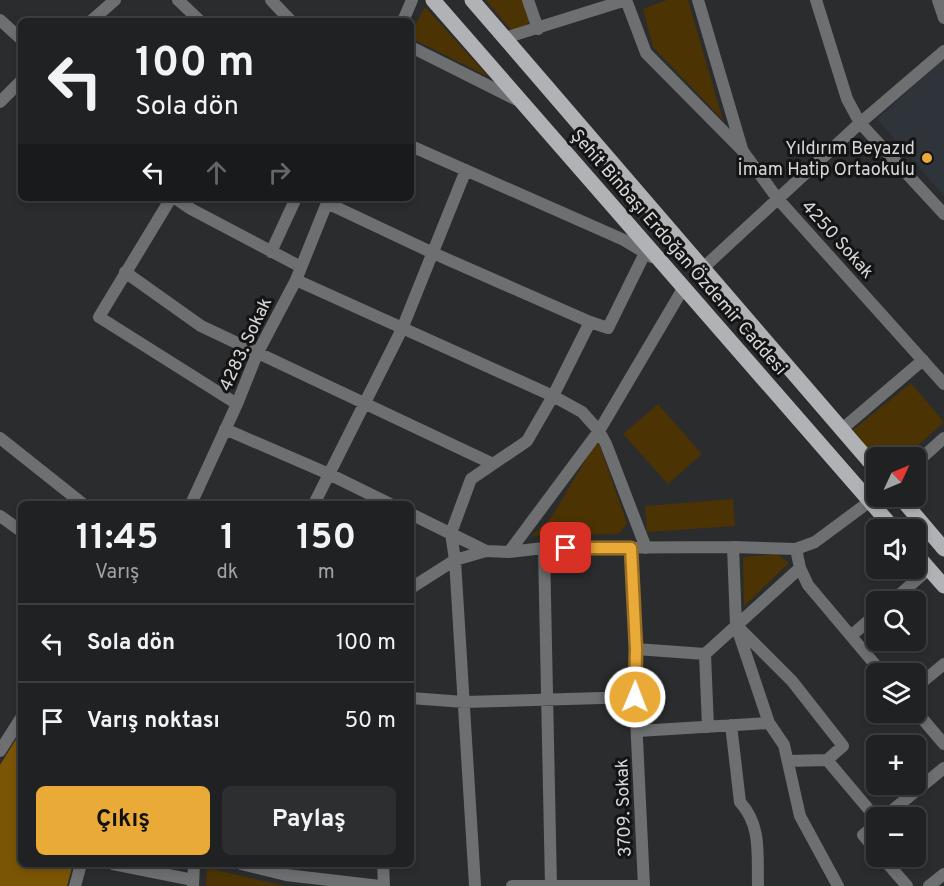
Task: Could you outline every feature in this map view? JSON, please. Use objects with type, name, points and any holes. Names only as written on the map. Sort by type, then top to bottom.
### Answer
[{"type":"main road","name":"Şehit Binbaşı Erdoğan Özdemir Caddesi","points":[[433,0],[684,287],[866,490]]},
{"type":"main road","name":"Şehit Binbaşı Erdoğan Özdemir Caddesi","points":[[472,0],[866,458]]},
{"type":"main road","points":[[908,507],[944,549]]},
{"type":"main road","points":[[926,566],[944,586]]},
{"type":"street","points":[[178,0],[197,18]]},
{"type":"street","points":[[271,0],[288,18]]},
{"type":"street","points":[[404,18],[412,0]]},
{"type":"street","points":[[528,0],[538,28]]},
{"type":"street","points":[[505,38],[626,0]]},
{"type":"street","name":"4250 Sokak","points":[[626,0],[646,53],[742,150],[777,198],[944,384]]},
{"type":"street","points":[[698,0],[742,150]]},
{"type":"street","points":[[816,0],[847,99],[860,123],[944,214]]},
{"type":"street","points":[[938,0],[944,18]]},
{"type":"street","points":[[94,18],[112,1]]},
{"type":"street","points":[[0,20],[18,36]]},
{"type":"street","points":[[414,48],[523,103]]},
{"type":"street","points":[[703,268],[860,123],[944,51]]},
{"type":"street","points":[[0,102],[18,87]]},
{"type":"street","points":[[414,147],[624,240],[665,265]]},
{"type":"street","points":[[316,501],[402,329],[466,170]]},
{"type":"street","points":[[171,201],[99,317],[237,404]]},
{"type":"street","points":[[178,201],[301,267]]},
{"type":"street","points":[[271,252],[295,201]]},
{"type":"street","name":"4283. Sokak","points":[[194,501],[257,354],[296,280],[328,201]]},
{"type":"street","points":[[330,201],[433,254],[608,328],[645,253]]},
{"type":"street","points":[[125,272],[201,326],[493,464]]},
{"type":"street","points":[[296,280],[553,396],[582,412],[599,431],[606,444],[646,548]]},
{"type":"street","points":[[510,552],[599,431],[684,287]]},
{"type":"street","points":[[475,886],[455,560],[451,533],[471,479],[527,441],[553,396],[590,322]]},
{"type":"street","points":[[842,429],[923,360]]},
{"type":"street","points":[[225,429],[329,474],[384,501]]},
{"type":"street","points":[[0,438],[79,501]]},
{"type":"street","points":[[926,454],[944,438]]},
{"type":"street","points":[[414,586],[455,560],[486,551],[510,552],[544,548],[733,546],[796,549],[815,542],[866,505]]},
{"type":"street","points":[[414,515],[486,551]]},
{"type":"street","points":[[0,516],[18,529]]},
{"type":"street","points":[[733,546],[736,625],[768,723],[784,745],[800,816],[838,886]]},
{"type":"street","points":[[544,548],[551,886]]},
{"type":"street","name":"3709. Sokak","points":[[631,548],[644,886]]},
{"type":"street","points":[[796,549],[807,585],[874,663]]},
{"type":"street","points":[[636,649],[705,654],[800,568]]},
{"type":"street","points":[[904,591],[929,569]]},
{"type":"street","points":[[851,636],[866,623]]},
{"type":"street","points":[[736,625],[792,681],[843,746],[827,760],[788,761]]},
{"type":"street","points":[[705,654],[708,727]]},
{"type":"street","points":[[926,679],[944,664]]},
{"type":"street","points":[[414,698],[464,702],[635,697]]},
{"type":"street","points":[[0,751],[18,723]]},
{"type":"street","points":[[638,731],[768,723]]},
{"type":"street","points":[[926,723],[944,744]]},
{"type":"street","points":[[731,725],[740,802],[755,825],[758,886]]},
{"type":"street","points":[[827,760],[867,807]]},
{"type":"street","points":[[896,807],[944,768]]},
{"type":"street","points":[[75,886],[80,867]]},
{"type":"street","points":[[126,867],[193,883],[194,867]]},
{"type":"street","points":[[264,867],[382,886],[383,867]]},
{"type":"street","points":[[891,867],[907,886]]},
{"type":"street","points":[[930,886],[944,874]]},
{"type":"street","points":[[512,886],[644,886]]},
{"type":"shaded area","points":[[486,0],[522,0],[529,21],[527,26],[515,31],[510,29]]},
{"type":"shaded area","points":[[667,0],[688,0],[723,120],[653,47],[643,9]]},
{"type":"shaded area","points":[[425,7],[489,77],[414,40],[414,27]]},
{"type":"shaded area","name":"Yıldırım Beyazıd İmam Hatip Ortaokulu","points":[[944,58],[944,196],[877,119]]},
{"type":"shaded area","points":[[911,383],[944,422],[916,447],[867,447],[853,430]]},
{"type":"shaded area","points":[[658,404],[702,454],[668,484],[623,434]]},
{"type":"shaded area","points":[[599,444],[627,523],[622,531],[617,534],[531,536],[551,518],[594,446]]},
{"type":"shaded area","points":[[733,499],[735,526],[647,532],[645,506]]},
{"type":"shaded area","points":[[777,554],[789,563],[744,606],[743,557]]},
{"type":"shaded area","points":[[18,736],[18,867],[72,867],[67,886],[0,886],[0,765]]},
{"type":"shaded area","points":[[208,868],[285,886],[206,886]]},
{"type":"place","name":"Yıldırım Beyazıd İmam Hatip Ortaokulu","points":[[927,158]]},
{"type":"route","points":[[566,548],[631,548],[636,649],[635,697]]}]
